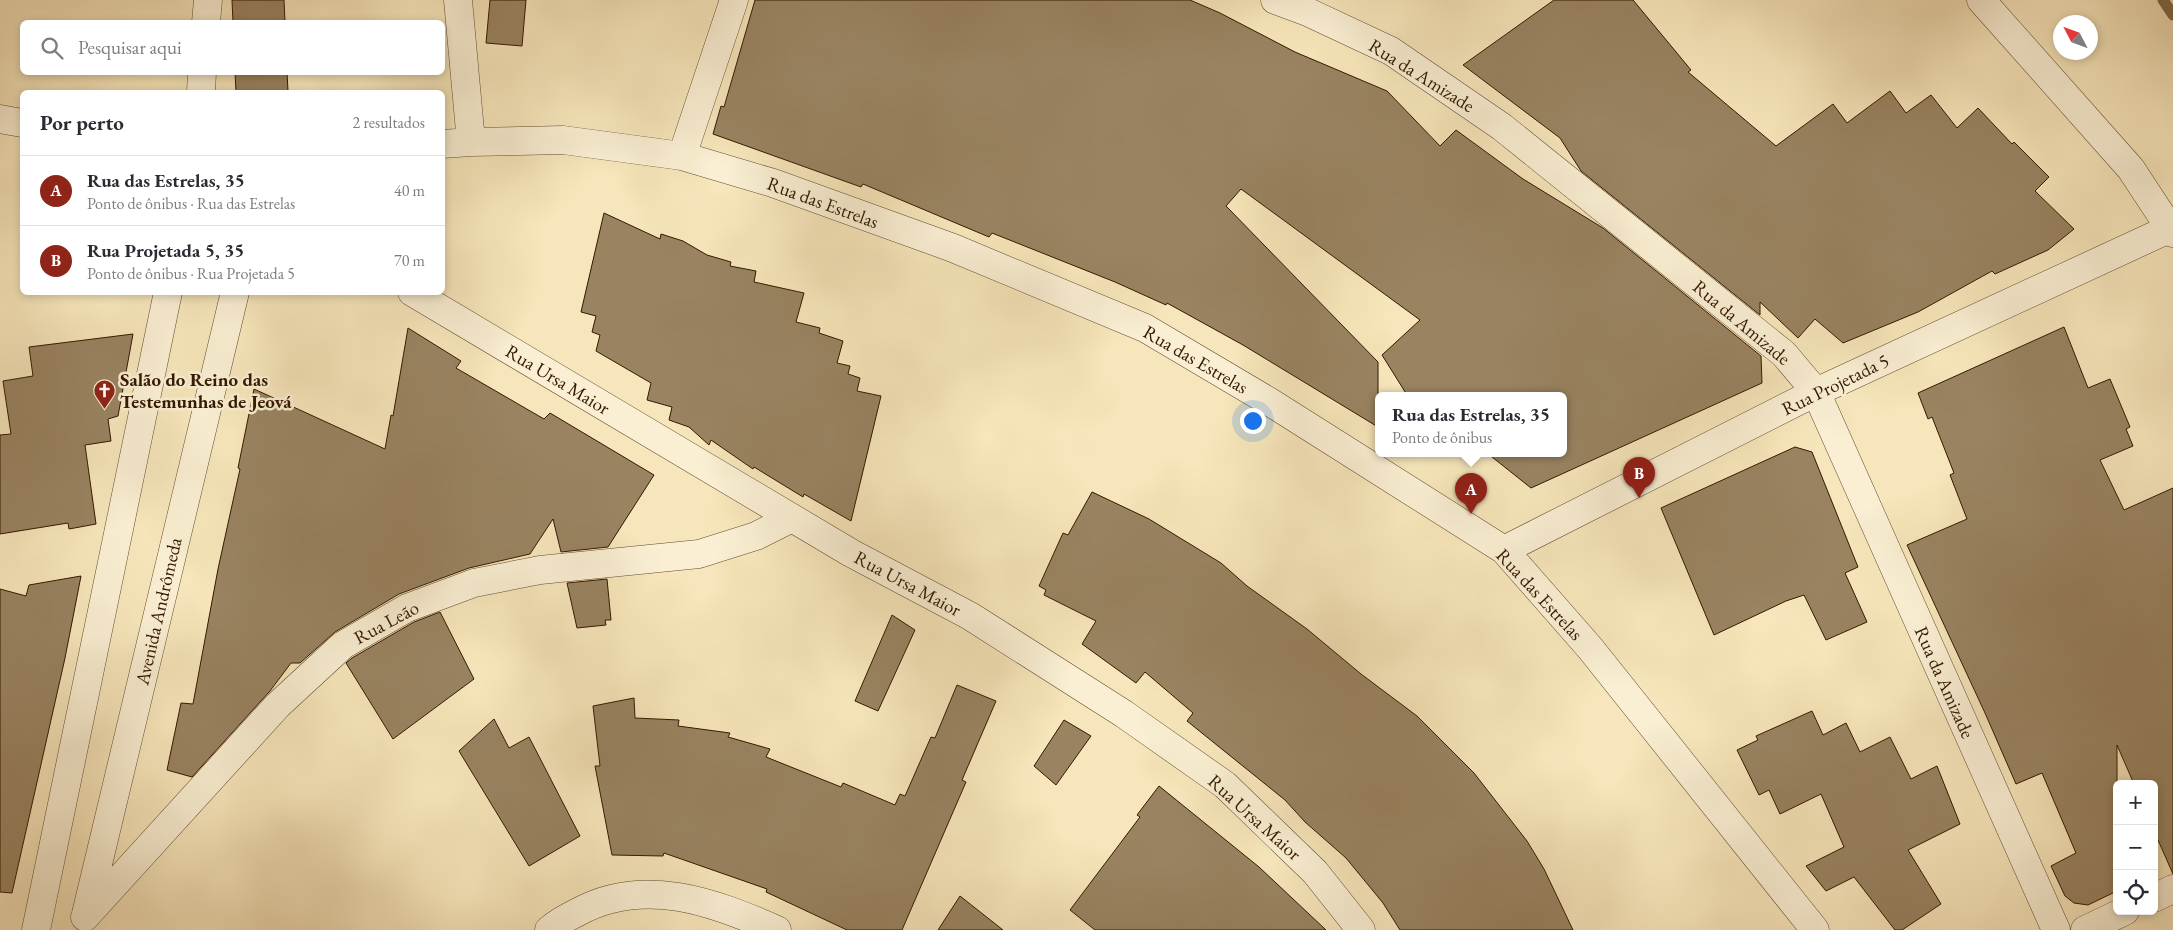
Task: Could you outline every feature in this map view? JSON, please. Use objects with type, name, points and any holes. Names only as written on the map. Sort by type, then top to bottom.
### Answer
[{"type":"street","points":[[206,20],[208,0]]},
{"type":"street","points":[[458,0],[471,142]]},
{"type":"street","points":[[682,156],[734,0]]},
{"type":"street","name":"Rua da Amizade","points":[[1275,0],[1310,13],[1391,51],[1502,127],[1784,354],[1816,392],[2056,930]]},
{"type":"street","points":[[1981,0],[2131,169],[2172,231]]},
{"type":"street","points":[[201,90],[202,75]]},
{"type":"street","points":[[0,119],[20,123]]},
{"type":"street","name":"Rua das Estrelas","points":[[445,144],[563,140],[682,156],[773,183],[953,248],[1145,328],[1296,418],[1504,550],[1590,648],[1815,930]]},
{"type":"street","name":"Rua Projetada 5","points":[[1504,550],[1816,392],[2172,231]]},
{"type":"street","points":[[36,930],[167,295]]},
{"type":"street","name":"Avenida Andrômeda","points":[[84,923],[234,295]]},
{"type":"street","name":"Rua Ursa Maior","points":[[417,295],[851,553],[970,616],[1124,714],[1226,786],[1315,872],[1361,930]]},
{"type":"street","name":"Rua Leão","points":[[84,923],[278,705],[343,646],[407,608],[474,583],[540,570],[699,554],[756,536],[792,518]]},
{"type":"street","points":[[2158,896],[2173,889]]},
{"type":"street","points":[[549,930],[555,924],[594,903],[639,893],[686,897],[750,918],[777,930]]},
{"type":"street","points":[[2085,930],[2117,915]]},
{"type":"building","points":[[232,0],[284,0],[285,20],[233,20]]},
{"type":"building","points":[[490,0],[526,0],[522,46],[486,43]]},
{"type":"building","points":[[755,0],[1190,0],[1220,13],[1295,52],[1387,91],[1440,146],[1456,130],[1523,179],[1603,228],[1761,356],[1762,383],[1531,488],[1492,457],[1567,457],[1567,392],[1405,392],[1382,355],[1420,320],[1241,189],[1226,206],[1378,362],[1378,392],[1375,392],[1375,425],[1243,345],[1167,303],[1166,305],[1115,282],[992,233],[989,237],[863,184],[861,187],[713,134],[721,106],[724,107]]},
{"type":"building","points":[[1554,0],[1633,0],[1691,70],[1688,72],[1776,146],[1833,104],[1847,123],[1890,91],[1906,113],[1931,95],[1957,128],[1978,108],[2012,144],[2014,142],[2049,177],[2035,191],[2074,229],[2048,250],[1995,274],[1992,271],[1918,312],[1843,343],[1815,319],[1798,338],[1760,302],[1760,315],[1581,171],[1560,138],[1463,65]]},
{"type":"building","points":[[235,75],[287,75],[288,90],[236,90]]},
{"type":"building","points":[[604,213],[660,239],[661,234],[683,241],[707,255],[731,262],[730,266],[756,271],[754,282],[804,293],[796,322],[820,328],[819,333],[843,341],[837,363],[850,366],[848,374],[860,378],[857,391],[881,396],[851,521],[804,494],[803,497],[754,467],[753,469],[711,440],[709,445],[689,427],[669,420],[672,407],[647,400],[651,383],[596,351],[600,335],[592,332],[596,316],[581,312]]},
{"type":"building","points":[[2064,327],[2088,388],[2110,379],[2130,427],[2126,429],[2133,446],[2100,460],[2124,510],[2173,488],[2173,874],[2158,840],[2158,780],[2132,780],[2117,745],[2117,780],[2113,780],[2113,893],[2088,905],[2074,903],[2065,896],[2051,866],[2076,853],[2042,773],[2016,784],[1907,545],[1967,519],[1950,475],[1954,473],[1932,417],[1928,419],[1918,393]]},
{"type":"building","points":[[408,328],[461,361],[456,368],[544,419],[550,413],[654,475],[608,547],[561,552],[553,519],[530,554],[469,568],[399,594],[335,632],[300,663],[291,663],[270,691],[192,777],[167,770],[181,703],[193,704],[254,389],[385,449],[391,415],[393,416]]},
{"type":"building","points":[[133,334],[118,416],[108,419],[111,441],[85,445],[96,524],[69,529],[68,523],[0,534],[0,435],[11,434],[3,381],[33,376],[29,347]]},
{"type":"building","points":[[1795,447],[1812,452],[1858,567],[1845,573],[1867,622],[1826,640],[1804,595],[1786,601],[1714,635],[1661,508]]},
{"type":"building","points":[[1092,492],[1149,519],[1221,563],[1247,586],[1307,629],[1361,674],[1417,716],[1474,773],[1527,841],[1544,869],[1573,930],[1400,930],[1383,903],[1346,858],[1305,822],[1285,800],[1187,721],[1193,713],[1145,672],[1136,683],[1082,644],[1096,621],[1044,595],[1046,590],[1039,586],[1063,533],[1068,535]]},
{"type":"building","points":[[81,576],[65,658],[12,893],[0,892],[0,589],[26,596],[29,585]]},
{"type":"building","points":[[607,579],[611,620],[605,620],[606,625],[577,628],[567,583]]},
{"type":"building","points":[[440,612],[474,679],[393,739],[346,663],[414,622]]},
{"type":"building","points":[[892,615],[915,630],[878,711],[855,701]]},
{"type":"building","points":[[957,685],[996,701],[962,780],[966,782],[902,930],[847,930],[766,892],[767,889],[664,853],[663,856],[612,855],[595,766],[600,766],[593,706],[634,698],[635,718],[679,720],[678,726],[730,733],[728,737],[770,749],[766,757],[841,787],[843,783],[895,805],[900,794],[905,796],[931,737],[935,738]]},
{"type":"building","points":[[1812,711],[1823,735],[1846,723],[1860,752],[1890,737],[1911,779],[1937,766],[1960,824],[1908,850],[1941,904],[1902,930],[1895,930],[1854,877],[1826,891],[1806,866],[1844,847],[1821,794],[1780,814],[1769,790],[1759,795],[1737,750],[1758,740],[1756,736]]},
{"type":"building","points":[[494,719],[509,748],[529,737],[580,836],[529,866],[459,751]]},
{"type":"building","points":[[1064,720],[1091,736],[1056,785],[1034,766]]},
{"type":"building","points":[[1159,786],[1259,867],[1326,930],[1095,930],[1070,910],[1140,817],[1137,815]]},
{"type":"building","points":[[960,896],[1003,930],[938,930]]},
{"type":"waterway","points":[[2163,0],[2173,15]]},
{"type":"place","name":"Salão do Reino das Testemunhas de Jeová","points":[[104,409]]},
{"type":"place","name":"Rua Projetada 5, 35","points":[[1639,498]]},
{"type":"place","name":"Rua das Estrelas, 35","points":[[1471,514]]}]
